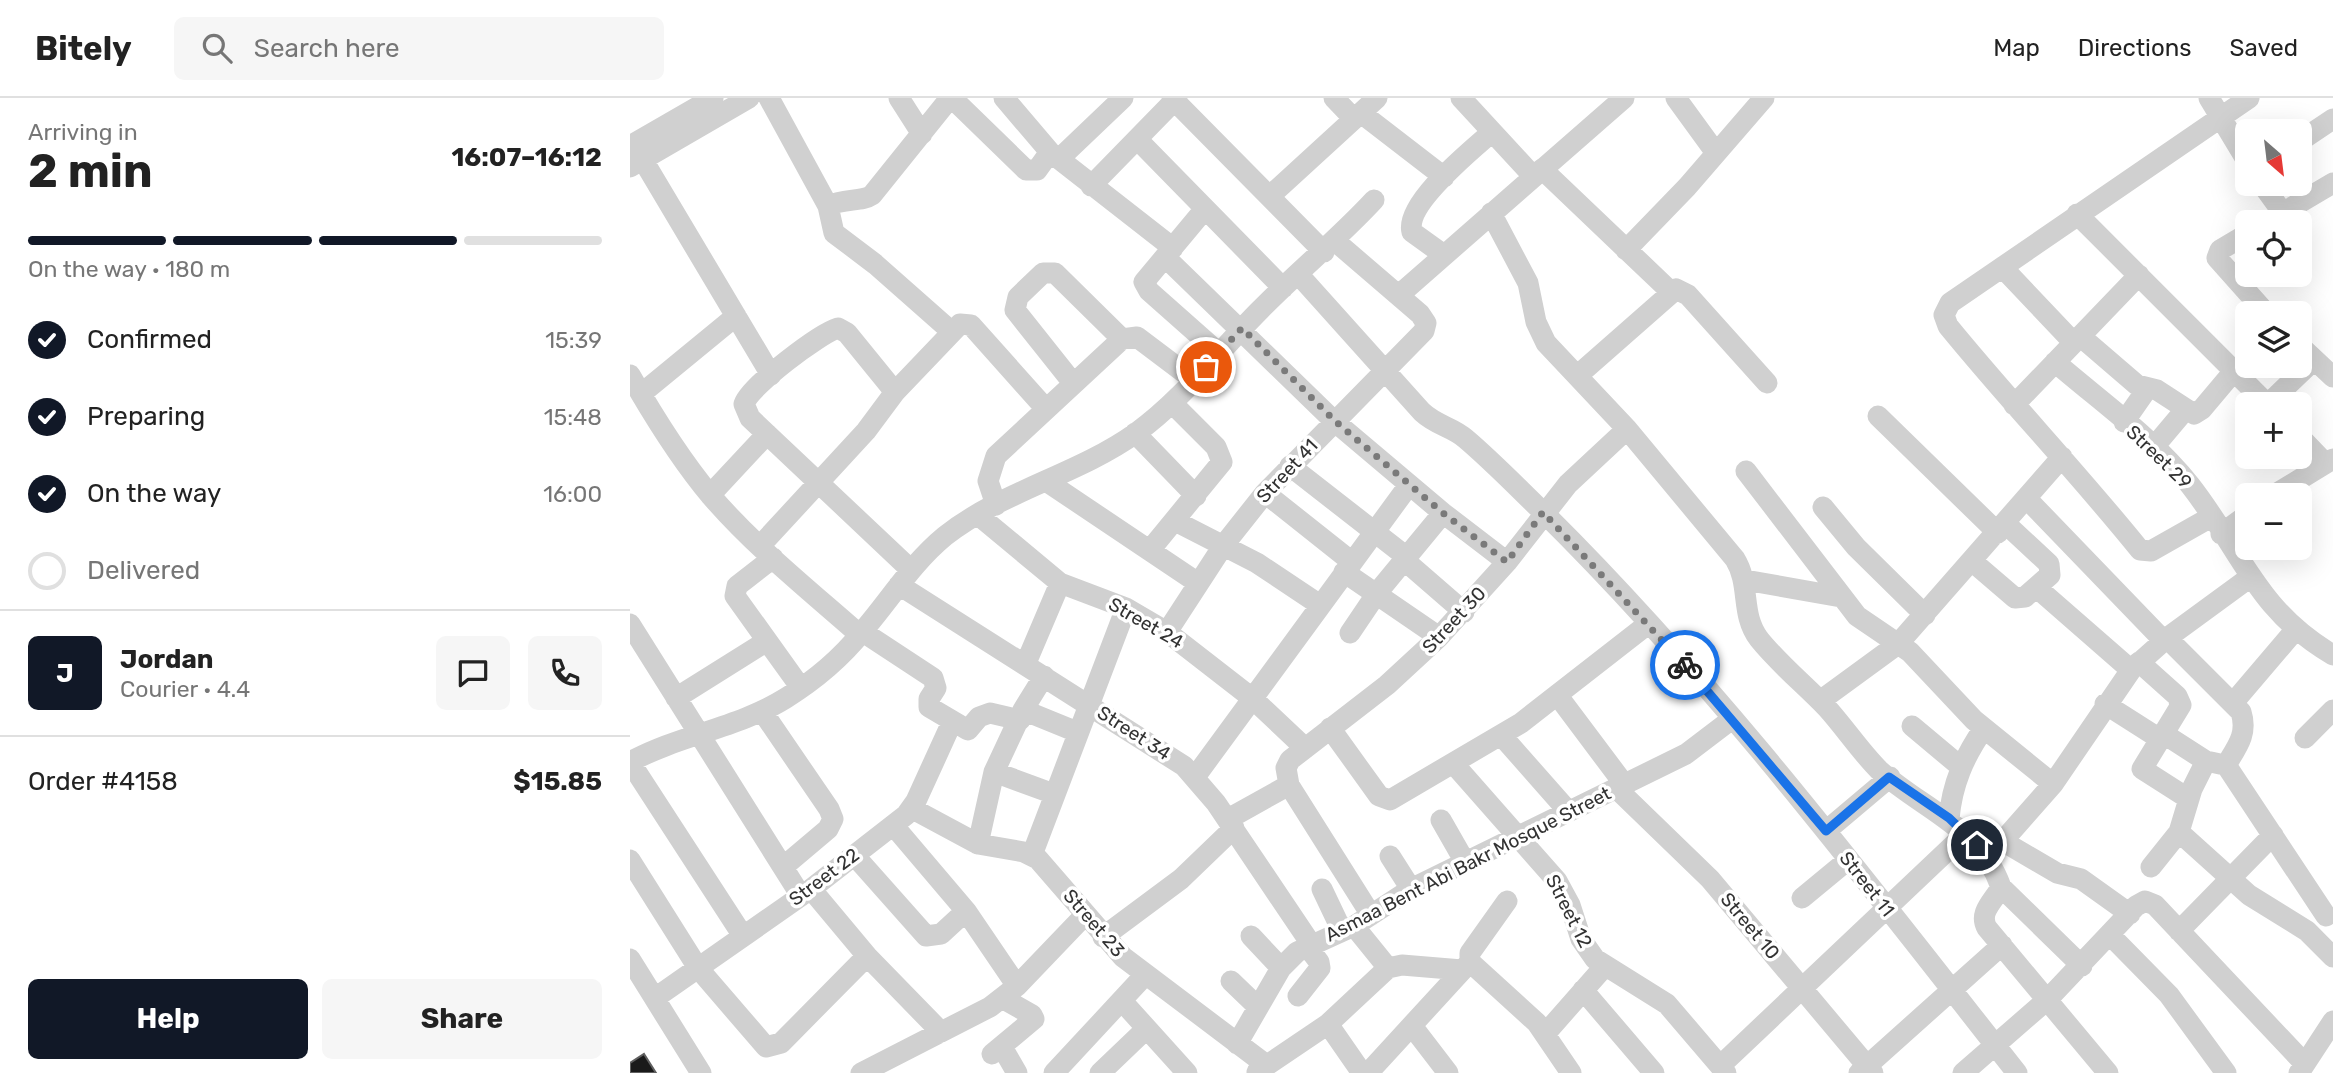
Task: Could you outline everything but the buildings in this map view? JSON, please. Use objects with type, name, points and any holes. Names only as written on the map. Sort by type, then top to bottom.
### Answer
[{"type":"street","points":[[634,158],[713,98]]},
{"type":"street","points":[[634,158],[749,98]]},
{"type":"street","points":[[769,98],[828,206],[834,233],[876,264],[952,332]]},
{"type":"street","points":[[898,98],[922,134]]},
{"type":"street","points":[[1004,98],[1054,156],[1169,252],[1335,421],[1443,513],[1507,562]]},
{"type":"street","points":[[828,206],[847,198],[867,199],[872,195],[946,103],[956,100],[1026,170],[1037,170],[1123,98]]},
{"type":"street","points":[[1334,98],[1444,177]]},
{"type":"street","points":[[1271,195],[1377,98]]},
{"type":"street","points":[[1461,98],[1492,132],[1670,292]]},
{"type":"street","points":[[1399,296],[1624,98]]},
{"type":"street","points":[[1626,250],[1764,98]]},
{"type":"street","points":[[2209,98],[2235,142]]},
{"type":"street","points":[[2235,519],[2143,552],[2014,405],[1945,319],[1950,303],[2249,98]]},
{"type":"street","points":[[1091,186],[1175,99]]},
{"type":"street","name":"Street 41","points":[[1167,632],[1223,545],[1265,493],[1386,371],[1425,327],[1420,314],[1399,296],[1330,247],[1271,195],[1175,99]]},
{"type":"street","points":[[1680,99],[1716,153]]},
{"type":"street","points":[[2312,133],[2333,119]]},
{"type":"street","points":[[1444,255],[1410,228],[1415,211],[1444,177],[1492,132]]},
{"type":"street","name":"Street 11","points":[[1137,139],[1204,210],[1291,281],[1386,371],[1429,419],[1466,439],[1543,512],[1732,719],[1826,831],[2017,1073]]},
{"type":"street","points":[[634,158],[771,375],[838,328],[847,333],[895,392]]},
{"type":"street","points":[[2288,210],[2333,183]]},
{"type":"street","points":[[634,760],[762,710],[801,688],[832,664],[862,633],[905,577],[947,535],[987,510],[1135,433],[1172,404],[1242,328],[1330,247],[1374,200]]},
{"type":"street","points":[[1204,210],[1146,276],[1146,287],[1219,354]]},
{"type":"street","points":[[1491,213],[1528,283],[1540,333],[1553,351],[1627,429],[1735,559],[1745,580],[1746,614],[1751,626],[1874,765],[1966,833],[1987,859],[2001,887],[2082,966]]},
{"type":"street","points":[[2077,214],[2255,392]]},
{"type":"street","points":[[2235,241],[2220,250],[2217,258],[2235,278]]},
{"type":"street","points":[[2002,267],[2077,340],[2137,385],[2157,390],[2185,410],[2198,413],[2234,372]]},
{"type":"street","points":[[1073,383],[1015,310],[1018,297],[1043,273],[1055,273],[1122,339]]},
{"type":"street","points":[[2014,405],[2139,275]]},
{"type":"street","points":[[2243,287],[2255,301]]},
{"type":"street","points":[[1577,376],[1670,292],[1682,290],[1767,383]]},
{"type":"street","points":[[736,316],[633,383],[678,453],[710,495],[767,552],[862,633],[933,678],[936,688],[929,699],[929,707],[952,722],[968,730],[979,718],[990,713],[1021,715],[1077,733]]},
{"type":"street","points":[[801,688],[735,591],[819,481],[866,431],[895,392],[952,332],[964,323],[971,325],[1046,409]]},
{"type":"street","points":[[987,510],[991,464],[1002,449],[1122,339],[1137,337],[1194,380]]},
{"type":"street","points":[[2312,358],[2333,377]]},
{"type":"street","name":"Street 29","points":[[2055,362],[2153,448],[2190,485],[2249,578],[2296,629],[2333,655]]},
{"type":"street","name":"Street 34","points":[[771,375],[746,397],[744,404],[750,418],[819,481],[905,577],[1044,676],[1170,755],[1195,777],[1231,824],[1319,962],[1320,968],[1298,996]]},
{"type":"street","points":[[2276,392],[2287,378]]},
{"type":"street","points":[[2124,422],[2147,389]]},
{"type":"street","points":[[1150,550],[1220,467],[1222,456],[1216,446],[1172,404]]},
{"type":"street","points":[[2153,448],[2185,410]]},
{"type":"street","points":[[1878,415],[2002,528],[2049,564],[2050,575],[2025,597],[2015,598],[1973,562]]},
{"type":"street","name":"Street 30","points":[[1297,754],[1387,685],[1439,637],[1507,562],[1543,512],[1627,429]]},
{"type":"street","points":[[1135,433],[1196,496]]},
{"type":"street","points":[[710,495],[767,434]]},
{"type":"street","points":[[2293,483],[2329,461],[2312,447]]},
{"type":"street","points":[[1820,701],[1898,644],[2028,500],[2062,457]]},
{"type":"street","points":[[1290,466],[1374,531],[1464,612]]},
{"type":"street","points":[[1746,471],[1841,597],[1868,625],[1898,644],[1984,728],[2053,784]]},
{"type":"street","points":[[1046,481],[1198,583]]},
{"type":"street","points":[[1195,777],[1409,485]]},
{"type":"street","points":[[1265,493],[1377,593],[1439,637]]},
{"type":"street","points":[[2028,500],[2241,712],[2244,730],[2189,799],[2179,832],[2151,867]]},
{"type":"street","points":[[1823,507],[1856,547],[1925,615]]},
{"type":"street","name":"Street 24","points":[[987,510],[1060,583],[1126,608],[1167,632],[1252,698],[1297,754]]},
{"type":"street","points":[[1350,633],[1404,558],[1443,513]]},
{"type":"street","points":[[1175,521],[1223,545],[1320,605]]},
{"type":"street","points":[[1987,859],[2053,784],[2105,704],[2135,666],[2166,639],[2249,578]]},
{"type":"street","points":[[1745,580],[1841,597]]},
{"type":"street","points":[[1026,663],[1060,583]]},
{"type":"street","points":[[2038,588],[2180,701],[2180,712],[2142,769],[2189,799]]},
{"type":"street","points":[[911,808],[978,844],[1031,855],[1126,608]]},
{"type":"street","points":[[1330,728],[1380,796],[1386,800],[1394,798],[1501,735],[1558,696],[1648,624]]},
{"type":"street","points":[[2233,703],[2296,629]]},
{"type":"street","points":[[634,637],[783,867],[941,1032]]},
{"type":"street","points":[[676,698],[767,641]]},
{"type":"street","points":[[978,844],[994,772],[1021,715],[1044,676]]},
{"type":"street","name":"Street 10","points":[[1558,696],[1620,786],[1710,879],[1802,988],[1867,1071]]},
{"type":"street","points":[[2105,704],[2216,763],[2330,909],[2316,938]]},
{"type":"street","points":[[762,710],[829,808],[833,819],[828,829],[783,867]]},
{"type":"street","points":[[2305,738],[2333,710]]},
{"type":"street","name":"Asmaa Bent Abi Bakr Mosque Street","points":[[1237,1044],[1281,968],[1309,945],[1356,924],[1412,889],[1465,862],[1694,749],[1732,719]]},
{"type":"street","name":"Street 22","points":[[655,998],[806,892],[893,825],[911,808],[952,722]]},
{"type":"street","points":[[1912,726],[1961,767]]},
{"type":"street","points":[[1949,818],[1951,798],[1961,767],[1984,728]]},
{"type":"street","points":[[1501,735],[1568,811]]},
{"type":"street","points":[[630,737],[634,760],[743,936]]},
{"type":"street","points":[[1297,754],[1286,768],[1289,785],[1356,924]]},
{"type":"street","name":"Street 12","points":[[1453,764],[1557,881],[1587,949],[1604,967],[1667,1004],[1724,1071]]},
{"type":"street","points":[[994,772],[1054,794]]},
{"type":"street","points":[[1826,831],[1889,777]]},
{"type":"street","points":[[1102,937],[1181,879],[1231,824],[1289,785]]},
{"type":"street","points":[[1440,820],[1465,862]]},
{"type":"street","points":[[893,825],[966,911],[1010,992],[1032,1014],[1034,1019],[997,1051],[1017,1073]]},
{"type":"street","points":[[2179,832],[2261,903],[2316,938],[2333,957]]},
{"type":"street","points":[[1724,1071],[1802,988],[1966,833]]},
{"type":"street","points":[[2179,931],[2273,835]]},
{"type":"street","points":[[2004,842],[2057,873],[2081,878],[2130,914]]},
{"type":"street","points":[[854,855],[926,936],[941,934],[966,911]]},
{"type":"street","name":"Street 23","points":[[1031,855],[1050,871],[1102,937],[1144,975],[1268,1068]]},
{"type":"street","points":[[1390,856],[1412,889]]},
{"type":"street","points":[[630,860],[698,968],[761,1045],[772,1048],[781,1043],[867,956]]},
{"type":"street","points":[[1802,898],[1848,860]]},
{"type":"street","points":[[2001,887],[1983,918],[1987,928],[2108,1073]]},
{"type":"street","points":[[1322,889],[1356,924],[1388,968]]},
{"type":"street","points":[[1368,1073],[1466,966],[1471,953],[1507,901]]},
{"type":"street","points":[[1963,1073],[2048,999],[2140,904],[2151,903],[2179,931],[2302,1068],[2333,1021]]},
{"type":"street","points":[[861,1073],[941,1032],[1010,992],[1084,916]]},
{"type":"street","points":[[2110,935],[2169,995],[2226,1073]]},
{"type":"street","points":[[1251,936],[1281,968]]},
{"type":"street","points":[[1867,1071],[2002,945]]},
{"type":"street","points":[[630,959],[701,1073]]},
{"type":"street","points":[[1268,1068],[1328,1024],[1388,968],[1402,965],[1466,966],[1527,1012],[1571,1073]]},
{"type":"street","points":[[1545,1034],[1604,967]]},
{"type":"street","points":[[1056,1072],[1144,975]]},
{"type":"street","points":[[1231,981],[1258,1007]]},
{"type":"street","points":[[1583,990],[1654,1073]]},
{"type":"street","points":[[1122,1001],[1145,1030],[1188,1073]]},
{"type":"street","points":[[1328,1024],[1362,1073]]},
{"type":"street","points":[[1412,1026],[1448,1073]]},
{"type":"street","points":[[1085,1041],[1104,1070],[1145,1030]]},
{"type":"way so far","points":[[1206,367],[1242,328],[1335,421],[1443,513],[1507,562],[1543,512],[1685,665]]},
{"type":"route","points":[[1685,665],[1826,831],[1889,777],[1949,818],[1977,845]]}]
